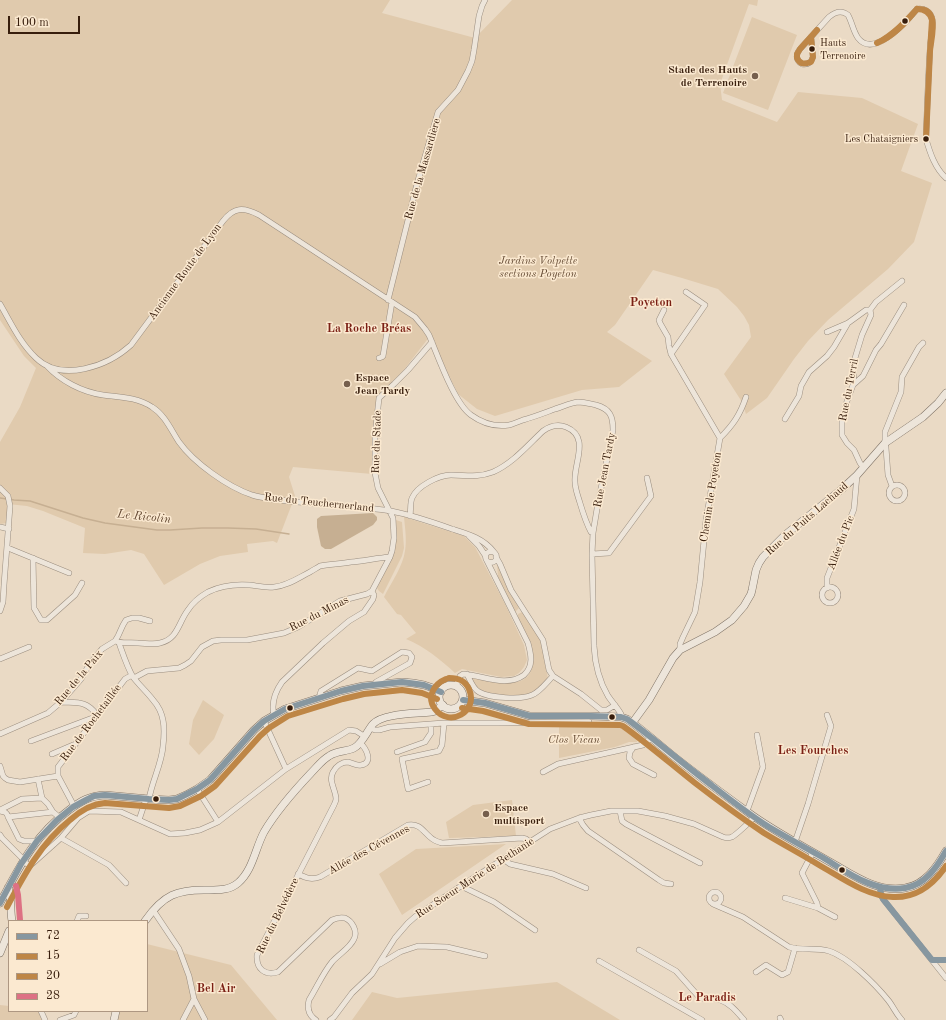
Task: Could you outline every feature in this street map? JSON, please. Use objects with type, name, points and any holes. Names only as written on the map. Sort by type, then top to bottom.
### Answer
[{"type":"main road","name":"Rue du Puits Lachaud","points":[[680,650],[715,632],[732,620],[744,606],[751,594],[756,570],[763,557],[785,536],[828,502],[857,475],[885,443],[923,417],[946,393]]},
{"type":"main road","points":[[632,722],[649,700],[673,658],[680,650]]},
{"type":"main road","points":[[0,903],[36,841],[56,815],[81,801],[90,797],[105,795],[148,799],[178,799],[197,790],[210,780],[254,730],[264,721],[319,698],[352,688],[402,682],[433,688],[441,692]]},
{"type":"main road","points":[[449,686],[456,686],[461,690],[463,700],[456,708],[449,709],[443,705],[440,699],[441,692],[449,686]]},
{"type":"main road","points":[[463,700],[484,703],[530,716],[591,716],[627,718],[673,756],[771,828],[873,885],[897,889],[915,885],[924,880],[931,873],[946,851]]},
{"type":"main road","points":[[146,920],[166,898],[173,894],[191,890],[224,889],[231,887],[238,882],[250,867],[259,843],[281,807],[325,758],[336,752],[353,749],[360,743],[370,728],[384,717],[431,712],[443,705]]},
{"type":"main road","points":[[8,888],[11,897],[10,911],[12,920]]},
{"type":"main road","points":[[0,954],[8,934]]},
{"type":"street","name":"Rue de la Massardière","points":[[378,358],[383,356],[390,301],[417,184],[438,112],[458,90],[468,71],[474,50],[479,16],[485,0]]},
{"type":"street","points":[[811,37],[813,54],[812,60],[809,63],[802,64],[797,60],[797,53],[811,37],[833,14],[837,12],[848,15],[856,36],[866,44],[882,41],[904,24],[917,9],[930,13],[932,20],[926,139],[930,152],[940,172],[946,178]]},
{"type":"street","name":"Ancienne Route de Lyon","points":[[46,366],[68,370],[88,368],[110,360],[131,345],[223,221],[233,211],[238,210],[245,209],[259,215],[390,301]]},
{"type":"street","points":[[827,332],[848,323],[866,310],[870,310],[876,302],[902,281]]},
{"type":"street","points":[[671,354],[705,305],[686,292]]},
{"type":"street","name":"Rue Jean Tardy","points":[[390,301],[415,317],[425,328],[449,382],[463,407],[470,415],[486,423],[498,426],[509,425],[579,402],[599,406],[612,416],[614,422],[613,430],[593,533],[594,659],[601,682],[621,714],[621,717]]},
{"type":"street","points":[[0,304],[22,342],[36,358],[46,366]]},
{"type":"street","points":[[853,386],[863,376],[876,350],[904,305]]},
{"type":"street","name":"Chemin de Poyeton","points":[[664,310],[659,320],[668,337],[671,354],[720,438],[706,520],[700,582],[695,612],[680,644],[680,650]]},
{"type":"street","name":"Rue du Terril","points":[[863,467],[860,464],[854,450],[842,435],[842,422],[847,401],[853,386],[855,358],[862,335],[871,316],[870,310]]},
{"type":"street","points":[[785,419],[799,396],[801,386],[810,372],[834,347],[848,323]]},
{"type":"street","name":"Rue du Stade","points":[[279,714],[273,705],[278,687],[282,682],[323,643],[350,621],[364,612],[373,599],[374,595],[372,591],[390,557],[394,545],[393,518],[378,488],[375,473],[375,436],[379,398],[408,370],[432,342]]},
{"type":"street","points":[[892,486],[888,475],[885,432],[901,392],[902,377],[923,343]]},
{"type":"street","name":"Rue du Teuchernerland","points":[[46,366],[57,376],[81,389],[100,395],[138,400],[159,411],[171,431],[197,462],[220,479],[244,492],[272,499],[390,511],[410,516],[467,534],[485,543],[495,556]]},
{"type":"street","points":[[720,438],[735,422],[746,397]]},
{"type":"street","points":[[410,516],[412,498],[417,491],[428,483],[445,476],[477,476],[488,474],[501,468],[514,459],[543,431],[553,426],[560,426],[567,427],[572,431],[579,442],[580,448],[575,474],[576,489],[587,525],[593,533]]},
{"type":"street","name":"Allée du Pic","points":[[828,588],[827,578],[854,509],[857,475]]},
{"type":"street","points":[[592,554],[609,553],[651,496],[647,478]]},
{"type":"street","points":[[0,488],[8,496],[10,506],[8,548],[2,585],[2,602],[0,611]]},
{"type":"street","points":[[0,527],[9,529]]},
{"type":"street","name":"Rue du Teuchernerland","points":[[467,534],[479,546],[485,555]]},
{"type":"street","points":[[8,548],[69,573]]},
{"type":"street","points":[[456,686],[460,676],[463,674],[507,681],[526,674],[530,667],[531,656],[528,643],[485,558],[485,555],[489,551],[495,556],[500,564],[511,590],[543,640],[549,670],[553,676],[602,710],[607,710],[615,705]]},
{"type":"street","points":[[487,561],[490,562],[495,556]]},
{"type":"street","points":[[494,574],[495,556]]},
{"type":"street","points":[[139,820],[148,799],[163,748],[164,720],[159,708],[133,676],[117,642],[158,644],[164,642],[176,632],[188,609],[208,592],[216,589],[234,585],[273,588],[286,585],[319,567],[330,564],[390,557]]},
{"type":"street","points":[[33,558],[34,608],[42,620],[47,620],[75,595],[82,583]]},
{"type":"street","name":"Rue du Minas","points":[[133,676],[147,671],[179,668],[191,661],[202,647],[213,641],[247,640],[284,632],[311,620],[340,601],[367,594],[372,591]]},
{"type":"street","name":"Rue de la Paix","points":[[0,734],[48,713],[81,678],[102,649],[117,642],[118,636],[126,620],[139,618],[150,621]]},
{"type":"street","points":[[0,659],[29,647]]},
{"type":"street","points":[[319,698],[321,691],[358,668],[372,671],[402,652],[409,653],[412,657],[410,663],[376,682],[376,685]]},
{"type":"street","points":[[467,674],[474,687],[480,692],[506,698],[531,696],[553,676]]},
{"type":"street","name":"Rue de Rochetaillée","points":[[58,776],[58,766],[125,678],[133,676]]},
{"type":"street","points":[[31,741],[97,716],[92,708],[84,703],[60,702]]},
{"type":"street","points":[[795,842],[831,726],[827,715]]},
{"type":"street","points":[[264,721],[286,769]]},
{"type":"street","points":[[370,728],[379,730],[390,727],[444,723],[498,724],[589,722]]},
{"type":"street","points":[[428,782],[408,789],[402,759],[438,750],[442,745],[444,723]]},
{"type":"street","points":[[397,752],[425,742],[431,732],[431,724]]},
{"type":"street","points":[[0,835],[30,866],[61,838],[78,818],[89,811],[121,812],[170,834],[185,834],[200,830],[218,822],[286,769],[349,730],[356,731],[364,736]]},
{"type":"street","points":[[746,811],[763,767],[757,735]]},
{"type":"street","points":[[543,772],[558,764],[643,745],[651,738]]},
{"type":"street","name":"Rue du Belvédère","points":[[316,1020],[312,1017],[308,1010],[309,1000],[331,963],[354,938],[355,930],[349,921],[345,918],[332,920],[278,972],[271,974],[262,970],[259,967],[257,960],[259,951],[334,805],[336,799],[331,777],[334,769],[340,764],[348,762],[361,765],[367,761],[367,751],[360,743]]},
{"type":"street","points":[[52,754],[75,745]]},
{"type":"street","points":[[635,747],[630,752],[629,758],[633,764],[654,775]]},
{"type":"street","points":[[0,766],[3,776],[8,780],[20,782],[58,776],[74,806]]},
{"type":"street","points":[[38,778],[42,798],[56,815]]},
{"type":"street","points":[[197,790],[218,822]]},
{"type":"street","points":[[0,811],[22,799],[42,798]]},
{"type":"street","points":[[81,801],[86,812]]},
{"type":"street","points":[[0,811],[8,814],[8,817],[19,839],[24,841],[36,841]]},
{"type":"street","points":[[620,811],[622,821],[626,824],[700,863]]},
{"type":"street","name":"Rue Soeur Marie de Bethanie","points":[[330,1020],[357,988],[372,974],[395,938],[416,916],[550,830],[579,818],[607,812],[638,811],[694,824],[727,838],[733,836],[751,821],[754,816]]},
{"type":"street","points":[[8,817],[56,815]]},
{"type":"street","points":[[579,818],[588,831],[659,880],[664,883],[672,884]]},
{"type":"street","name":"Allée des Cévennes","points":[[298,874],[313,879],[320,877],[408,825],[421,828],[430,838],[442,843],[522,838],[530,842]]},
{"type":"street","points":[[61,838],[109,865],[126,883]]},
{"type":"street","points":[[813,852],[802,873],[818,908]]},
{"type":"street","points":[[503,860],[510,864],[553,874],[586,888]]},
{"type":"street","points":[[461,886],[494,902],[535,930]]},
{"type":"street","points":[[880,887],[883,899],[946,978]]},
{"type":"street","points":[[785,898],[818,908],[835,917]]},
{"type":"street","points":[[713,904],[743,917],[789,946],[795,948],[821,949],[838,955],[877,987],[902,1020]]},
{"type":"street","points":[[154,910],[179,949],[189,976],[194,999],[205,1020]]},
{"type":"street","points":[[77,920],[79,916],[86,916]]},
{"type":"street","points":[[378,966],[400,952],[418,946],[447,947],[485,956]]},
{"type":"street","points":[[756,972],[766,966],[782,975],[788,972],[795,948]]},
{"type":"street","points":[[639,950],[676,971],[700,998],[719,999],[736,1010],[744,1020]]},
{"type":"street","points":[[932,960],[946,960]]},
{"type":"street","points":[[599,961],[702,1020]]},
{"type":"street","points":[[183,1020],[194,999]]},
{"type":"street","points":[[60,1020],[74,1015],[76,1012]]},
{"type":"green space","name":"Jardins Volpette sections Poyeton","points":[[0,0],[390,0],[382,13],[475,38],[512,0],[758,0],[757,6],[749,4],[720,84],[722,100],[777,122],[798,92],[862,98],[918,124],[901,171],[932,183],[914,242],[888,269],[828,320],[808,341],[767,398],[746,414],[742,402],[724,374],[751,337],[749,325],[744,316],[737,307],[718,289],[653,270],[615,325],[607,332],[652,361],[619,387],[582,390],[495,416],[477,409],[458,394],[430,336],[403,371],[377,397],[372,474],[293,467],[289,477],[295,496],[277,543],[273,541],[247,544],[248,552],[220,556],[200,564],[164,585],[144,554],[131,550],[105,554],[83,553],[85,528],[43,511],[27,506],[8,504],[7,523],[0,524],[0,442],[20,407],[36,368],[24,356],[0,320]]},
{"type":"green space","name":"Stade des Hauts de Terrenoire","points":[[752,17],[797,35],[768,110],[723,93]]},
{"type":"green space","points":[[404,517],[464,536],[475,547],[505,604],[524,645],[527,660],[519,673],[514,676],[501,677],[462,669],[455,673],[432,654],[419,645],[406,639],[416,633],[401,615],[397,614],[384,597],[404,557],[406,534]]},
{"type":"green space","points":[[396,520],[402,522],[404,548],[402,556],[383,594],[377,588],[394,550],[397,534]]},
{"type":"green space","points":[[497,563],[519,608],[515,612],[498,577]]},
{"type":"green space","points":[[522,612],[540,639],[544,652],[548,679],[534,692],[527,695],[498,696],[480,691],[472,680],[473,678],[501,682],[519,681],[526,678],[531,671],[533,660],[518,617],[518,614]]},
{"type":"green space","points":[[203,700],[224,715],[214,739],[199,755],[189,744],[193,720]]},
{"type":"green space","name":"Clos Vican","points":[[620,723],[636,735],[637,742],[629,742],[615,747],[559,758],[559,725]]},
{"type":"green space","name":"Espace multisport","points":[[512,800],[516,836],[449,838],[446,822],[473,805]]},
{"type":"green space","name":"Espace multisport","points":[[506,844],[402,915],[379,874],[416,849]]},
{"type":"green space","points":[[148,944],[231,965],[277,1020],[111,1020],[113,1012],[148,1012]]},
{"type":"green space","points":[[557,982],[620,1020],[352,1020],[372,992],[397,998]]},
{"type":"green space","points":[[0,1005],[8,1006],[8,1012],[40,1012],[46,1020],[0,1020]]},
{"type":"shaded area","points":[[373,513],[377,517],[377,520],[373,525],[331,549],[325,549],[321,546],[317,519],[321,516]]},
{"type":"waterway","name":"Le Ricolin","points":[[0,498],[30,501],[83,518],[105,523],[157,530],[228,528],[256,529],[289,534]]},
{"type":"transit line","name":"20","points":[[877,43],[894,32],[917,9]]},
{"type":"transit line","name":"20","points":[[877,43],[894,33],[917,9]]},
{"type":"transit line","name":"20","points":[[917,9],[924,10],[929,13],[932,18],[933,31],[930,51]]},
{"type":"transit line","name":"20","points":[[917,9],[927,12],[932,20],[930,51]]},
{"type":"transit line","name":"20","points":[[817,30],[811,37],[813,57],[811,62],[801,63],[797,58],[797,54],[800,49],[817,30]]},
{"type":"transit line","name":"20","points":[[926,139],[930,51]]},
{"type":"transit line","name":"20","points":[[926,139],[930,51]]},
{"type":"transit line","name":"15","points":[[446,679],[435,688],[431,696],[431,700],[435,709],[441,715],[455,717],[461,715],[466,710],[470,704],[471,697],[469,689],[463,682],[455,678],[449,678]]},
{"type":"transit line","name":"72","points":[[0,903],[21,864],[37,841],[57,820],[73,807],[94,796],[105,795],[149,799],[177,799],[197,789],[210,780],[254,730],[264,721],[285,709],[341,691],[363,686],[402,682],[424,685],[441,692]]},
{"type":"transit line","name":"15","points":[[7,907],[27,871],[42,849],[60,829],[86,808],[105,803],[169,808],[180,806],[201,796],[215,786],[260,736],[269,728],[288,716],[364,694],[402,690],[422,693],[437,699]]},
{"type":"transit line","name":"72","points":[[463,700],[485,703],[530,716],[591,716],[621,717],[627,719],[760,821],[851,875],[872,884],[894,889],[905,888],[919,883],[930,874],[946,851]]},
{"type":"transit line","name":"15","points":[[462,708],[483,711],[529,724],[623,726],[737,815],[764,833],[845,881],[873,893],[893,897],[902,897],[917,893],[936,879],[946,866]]},
{"type":"transit line","name":"28","points":[[16,886],[20,920]]},
{"type":"transit line","name":"72","points":[[880,887],[883,899],[932,960],[946,960]]},
{"type":"place","name":"Hauts Terrenoire","points":[[812,49]]},
{"type":"place","name":"Stade des Hauts de Terrenoire","points":[[755,76]]},
{"type":"place","name":"Les Chataigniers","points":[[926,139]]},
{"type":"place","name":"Espace Jean Tardy","points":[[347,384]]},
{"type":"place","name":"Espace multisport","points":[[486,814]]},
{"type":"district","name":"Poyeton","points":[[651,303]]},
{"type":"district","name":"La Roche Bréas","points":[[369,329]]},
{"type":"district","name":"Les Fourches","points":[[813,751]]},
{"type":"district","name":"Bel Air","points":[[216,989]]},
{"type":"district","name":"Le Paradis","points":[[707,998]]}]
